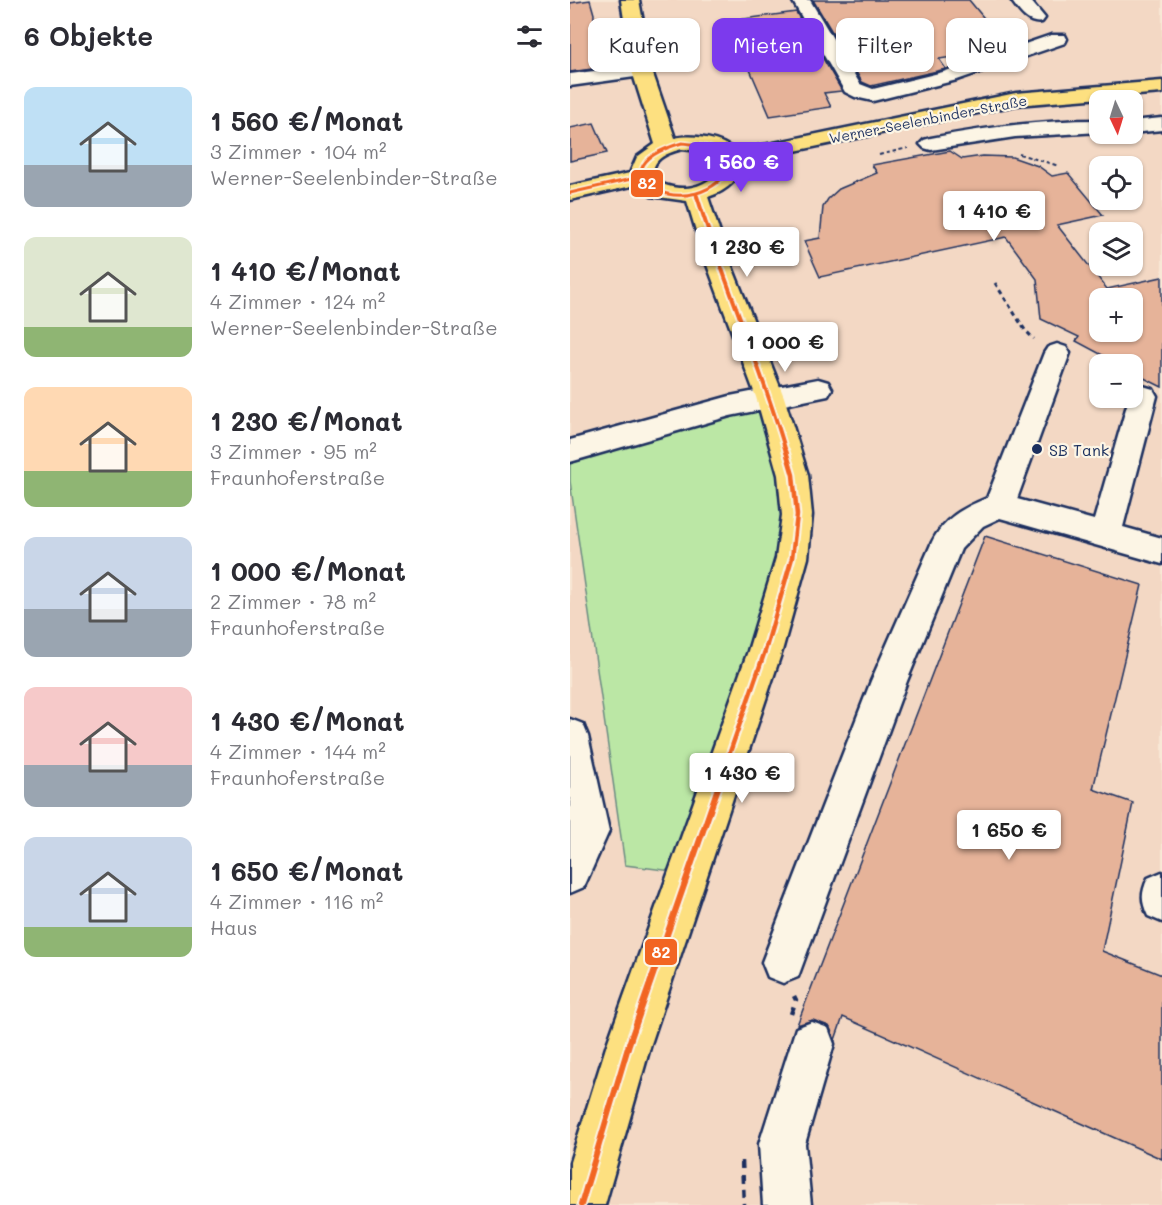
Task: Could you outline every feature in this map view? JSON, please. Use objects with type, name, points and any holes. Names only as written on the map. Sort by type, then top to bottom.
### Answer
[{"type":"main road","points":[[630,0],[633,18]]},
{"type":"main road","points":[[643,72],[667,147]]},
{"type":"main road","name":"Werner-Seelenbinder-Straße","points":[[731,158],[1016,99],[1160,89]]},
{"type":"main road","points":[[682,143],[705,144],[724,151],[731,158],[734,166],[731,175],[723,183],[696,194],[666,194],[645,184],[640,177],[640,168],[645,159],[667,147],[682,143]]},
{"type":"main road","points":[[570,193],[640,177]]},
{"type":"main road","points":[[581,1205],[629,1044],[765,651],[792,558],[797,515],[793,475],[770,397],[715,254],[696,194]]},
{"type":"street","points":[[801,0],[852,88],[862,93],[883,94],[950,76],[1058,39]]},
{"type":"street","points":[[1020,0],[1036,18]]},
{"type":"street","points":[[570,80],[628,72]]},
{"type":"street","points":[[1143,126],[1162,124]]},
{"type":"street","points":[[930,144],[1003,130],[1089,126]]},
{"type":"street","points":[[999,506],[1047,347]]},
{"type":"street","points":[[570,451],[770,397],[818,389]]},
{"type":"street","points":[[1104,535],[1140,408]]},
{"type":"street","points":[[783,962],[889,681],[948,542],[972,517],[999,506],[1162,551]]},
{"type":"street","points":[[570,736],[590,831],[570,873]]},
{"type":"street","points":[[1162,892],[1162,902]]},
{"type":"street","points":[[787,1205],[784,1200],[782,1144],[812,1044]]},
{"type":"path","points":[[995,283],[1025,330],[1047,347]]},
{"type":"shaded area","points":[[570,0],[1162,0],[1162,1205],[570,1205]]},
{"type":"green space","points":[[770,397],[797,515],[688,873],[625,865],[570,481],[570,451]]},
{"type":"building","points":[[590,0],[594,14],[594,18],[588,18],[588,70],[570,72],[570,3]]},
{"type":"building","points":[[813,0],[969,0],[984,18],[946,18],[946,58],[939,59],[946,69],[934,72],[934,18],[836,18],[836,38]]},
{"type":"building","points":[[796,12],[799,18],[751,18]]},
{"type":"building","points":[[824,60],[842,91],[824,93],[831,107],[770,116],[751,72],[824,72]]},
{"type":"building","points":[[856,72],[933,72],[871,86],[862,82]]},
{"type":"building","points":[[594,123],[607,153],[570,161],[570,128]]},
{"type":"building","points":[[950,151],[962,159],[983,156],[1012,157],[1038,166],[1052,176],[1068,173],[1089,198],[1089,210],[1099,210],[1103,215],[1057,225],[1089,266],[1089,276],[1097,276],[1106,288],[1089,288],[1089,342],[1143,342],[1143,288],[1112,288],[1162,277],[1162,387],[1143,378],[1143,354],[1100,354],[1076,341],[1079,337],[1041,319],[1037,279],[1006,237],[820,277],[804,241],[820,238],[823,207],[828,199],[839,189],[877,173],[872,165]]},
{"type":"building","points":[[985,536],[1142,585],[1093,789],[1133,803],[1102,951],[1162,975],[1162,1159],[843,1017],[835,1040],[829,1026],[813,1020],[797,1025]]},
{"type":"transit line","name":"82","points":[[682,143],[697,144],[722,152],[732,163],[727,174],[709,189],[697,193],[672,195],[649,186],[641,178],[642,164],[666,148],[682,143]]},
{"type":"transit line","name":"82","points":[[570,193],[640,177]]},
{"type":"transit line","name":"82","points":[[581,1205],[629,1044],[765,651],[792,558],[797,515],[793,475],[770,397],[715,254],[696,194]]},
{"type":"place","name":"SB Tank","points":[[1037,449]]}]
